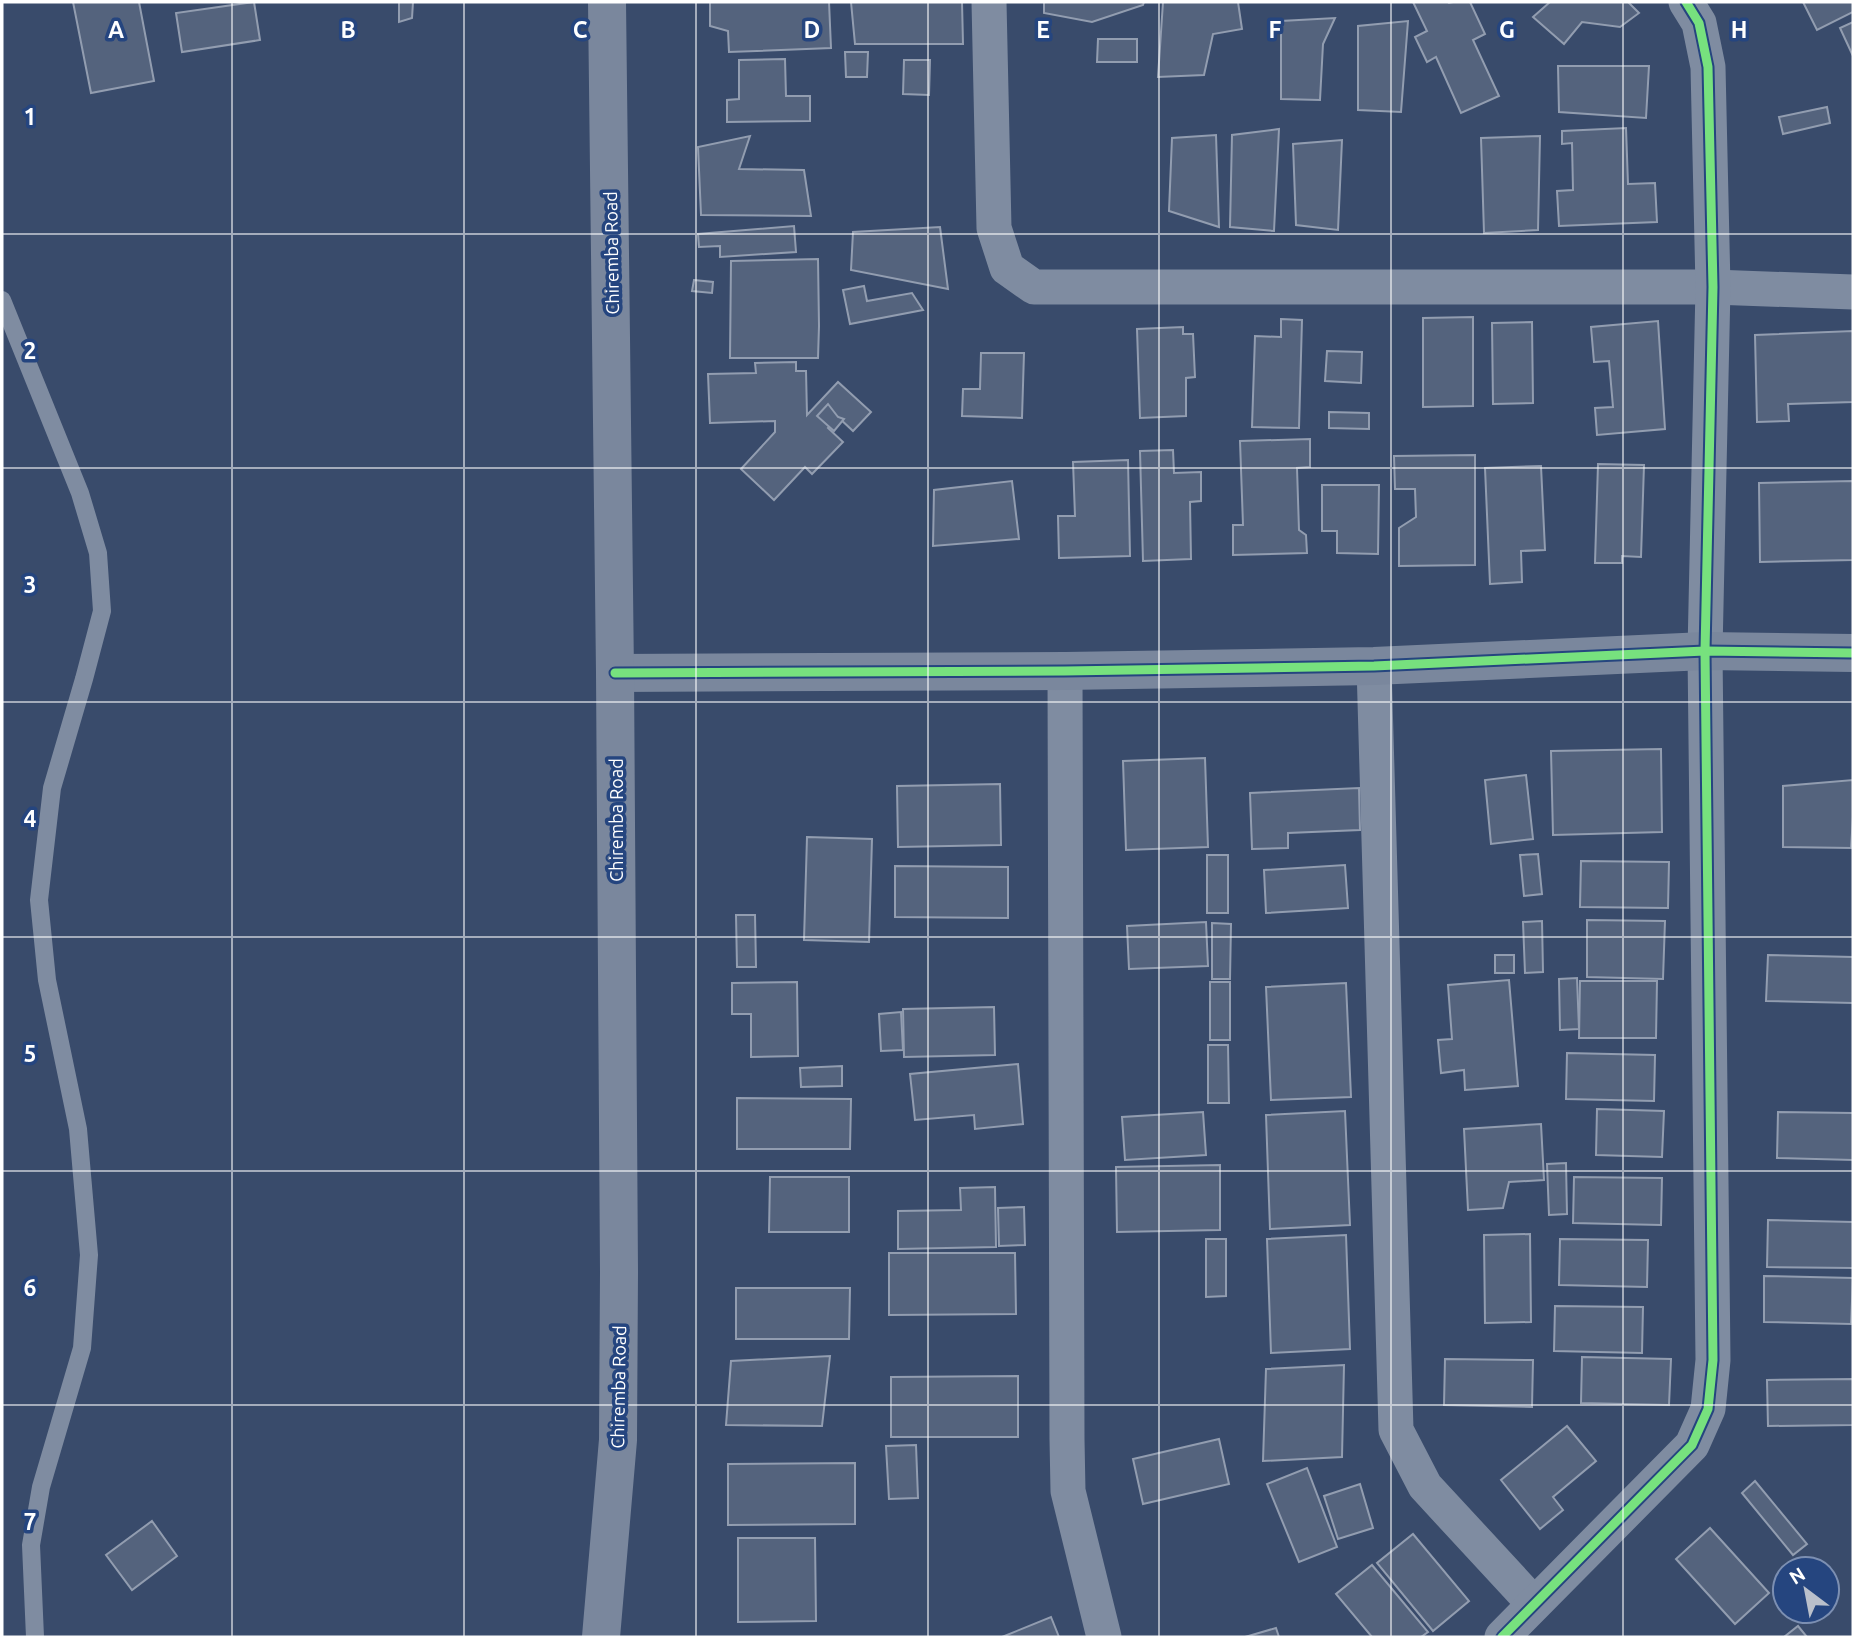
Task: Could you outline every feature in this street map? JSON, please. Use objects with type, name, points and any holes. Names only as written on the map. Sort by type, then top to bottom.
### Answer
[{"type":"main road","name":"Chiremba Road","points":[[601,1637],[618,1440],[619,1272],[607,2]]},
{"type":"main road","points":[[615,673],[1065,671],[1374,666],[1705,651],[1853,653]]},
{"type":"street","points":[[989,2],[993,228],[1007,268],[1034,287],[1713,287],[1853,292]]},
{"type":"street","points":[[1502,1637],[1692,1445],[1707,1409],[1713,1360],[1705,651],[1713,287],[1708,67],[1699,23],[1686,2]]},
{"type":"street","points":[[1374,666],[1396,1430],[1425,1486],[1534,1604]]},
{"type":"street","points":[[1065,671],[1068,1491],[1104,1637]]},
{"type":"lane","points":[[2,300],[80,493],[98,553],[102,611],[85,679],[52,788],[39,900],[47,980],[78,1129],[89,1255],[82,1348],[41,1486],[31,1545],[35,1637]]},
{"type":"building","points":[[73,2],[139,2],[154,81],[91,93]]},
{"type":"building","points":[[254,2],[260,40],[182,52],[176,13]]},
{"type":"building","points":[[399,2],[413,2],[412,18],[399,22]]},
{"type":"building","points":[[710,2],[829,2],[831,48],[729,52],[728,31],[710,26]]},
{"type":"building","points":[[851,2],[962,2],[963,44],[855,44]]},
{"type":"building","points":[[1044,2],[1144,2],[1143,5],[1092,22],[1044,13]]},
{"type":"building","points":[[1163,2],[1238,2],[1242,29],[1213,34],[1204,75],[1158,77]]},
{"type":"building","points":[[1413,2],[1470,2],[1485,34],[1473,40],[1499,96],[1461,113],[1436,57],[1427,62],[1415,37],[1427,31]]},
{"type":"building","points":[[1550,2],[1628,2],[1639,13],[1620,27],[1582,22],[1564,44],[1533,17]]},
{"type":"building","points":[[1803,2],[1853,2],[1853,12],[1817,30]]},
{"type":"building","points":[[1335,18],[1323,44],[1320,100],[1281,99],[1281,21]]},
{"type":"building","points":[[1408,21],[1401,112],[1358,110],[1358,26]]},
{"type":"building","points":[[1853,22],[1853,56],[1840,28]]},
{"type":"building","points":[[1098,39],[1137,39],[1137,62],[1097,62]]},
{"type":"building","points":[[845,52],[868,52],[867,77],[846,77]]},
{"type":"building","points":[[785,59],[786,96],[810,96],[810,121],[727,122],[727,100],[739,99],[739,60]]},
{"type":"building","points":[[904,60],[930,60],[929,95],[903,94]]},
{"type":"building","points":[[1558,66],[1649,66],[1646,118],[1559,112]]},
{"type":"building","points":[[1827,107],[1830,123],[1783,134],[1779,117]]},
{"type":"building","points":[[1626,128],[1628,184],[1655,183],[1657,222],[1559,226],[1557,191],[1573,190],[1572,143],[1562,144],[1562,131]]},
{"type":"building","points":[[1279,129],[1274,231],[1230,227],[1232,135]]},
{"type":"building","points":[[1216,135],[1219,227],[1169,211],[1172,138]]},
{"type":"building","points":[[750,136],[739,169],[804,170],[811,216],[701,215],[698,147]]},
{"type":"building","points":[[1540,136],[1538,230],[1484,233],[1481,138]]},
{"type":"building","points":[[1342,140],[1338,230],[1296,225],[1293,144]]},
{"type":"building","points":[[794,226],[796,252],[720,257],[720,246],[699,247],[698,234]]},
{"type":"building","points":[[940,227],[948,289],[851,270],[853,232]]},
{"type":"building","points":[[818,259],[818,358],[730,358],[731,261]]},
{"type":"building","points":[[694,280],[713,282],[712,293],[692,291]]},
{"type":"building","points":[[864,286],[867,301],[912,293],[923,310],[850,324],[843,290]]},
{"type":"building","points":[[1473,317],[1473,406],[1423,407],[1423,318]]},
{"type":"building","points":[[1281,319],[1302,320],[1299,428],[1252,427],[1255,336],[1281,337]]},
{"type":"building","points":[[1658,321],[1665,429],[1597,435],[1595,408],[1613,407],[1609,361],[1594,362],[1591,327]]},
{"type":"building","points":[[1532,322],[1533,403],[1493,404],[1492,323]]},
{"type":"building","points":[[1183,327],[1183,334],[1193,334],[1195,377],[1186,378],[1186,416],[1140,418],[1137,329]]},
{"type":"building","points":[[1853,331],[1853,402],[1788,404],[1789,421],[1757,422],[1755,335]]},
{"type":"building","points":[[1327,351],[1362,352],[1361,383],[1325,381]]},
{"type":"building","points":[[981,353],[1024,353],[1022,418],[962,416],[963,389],[980,389]]},
{"type":"building","points":[[796,362],[796,371],[806,371],[807,415],[838,382],[871,412],[853,431],[838,417],[828,428],[843,442],[812,474],[805,467],[774,500],[741,469],[775,432],[775,421],[710,423],[708,374],[756,373],[755,363]]},
{"type":"building","points":[[828,404],[838,417],[844,419],[834,431],[817,416]]},
{"type":"building","points":[[1329,412],[1369,413],[1369,429],[1329,428]]},
{"type":"building","points":[[1310,439],[1310,467],[1297,468],[1299,530],[1306,535],[1307,553],[1233,555],[1233,525],[1243,525],[1240,441]]},
{"type":"building","points":[[1173,450],[1174,473],[1201,472],[1201,501],[1190,502],[1191,559],[1143,561],[1140,451]]},
{"type":"building","points":[[1475,455],[1475,565],[1399,566],[1399,528],[1416,517],[1415,489],[1395,489],[1394,456]]},
{"type":"building","points":[[1128,460],[1130,556],[1059,558],[1058,516],[1075,516],[1073,462]]},
{"type":"building","points":[[1598,464],[1644,465],[1641,557],[1622,556],[1622,563],[1595,563]]},
{"type":"building","points":[[1541,466],[1545,550],[1521,551],[1522,582],[1490,584],[1485,468]]},
{"type":"building","points":[[1012,481],[1019,539],[933,546],[934,490]]},
{"type":"building","points":[[1853,481],[1853,560],[1760,562],[1759,483]]},
{"type":"building","points":[[1322,485],[1379,485],[1378,554],[1337,553],[1337,531],[1322,531]]},
{"type":"building","points":[[1661,749],[1662,832],[1553,835],[1551,751]]},
{"type":"building","points":[[1205,758],[1208,847],[1126,850],[1123,761]]},
{"type":"building","points":[[1526,775],[1533,839],[1491,844],[1485,780]]},
{"type":"building","points":[[1853,780],[1851,848],[1783,847],[1783,786]]},
{"type":"building","points":[[1000,784],[1001,845],[898,847],[897,786]]},
{"type":"building","points":[[1359,788],[1360,830],[1288,833],[1288,848],[1252,849],[1250,793]]},
{"type":"building","points":[[807,837],[872,839],[869,942],[804,940]]},
{"type":"building","points":[[1538,854],[1542,894],[1524,896],[1520,855]]},
{"type":"building","points":[[1207,855],[1228,855],[1228,913],[1207,913]]},
{"type":"building","points":[[1581,861],[1669,862],[1668,908],[1580,907]]},
{"type":"building","points":[[1345,865],[1348,908],[1266,913],[1264,870]]},
{"type":"building","points":[[895,866],[1008,867],[1008,918],[895,917]]},
{"type":"building","points":[[736,915],[755,915],[756,967],[737,967]]},
{"type":"building","points":[[1587,920],[1665,921],[1663,979],[1587,977]]},
{"type":"building","points":[[1542,921],[1543,972],[1525,973],[1523,922]]},
{"type":"building","points":[[1206,922],[1208,966],[1129,969],[1127,926]]},
{"type":"building","points":[[1212,923],[1231,924],[1230,979],[1212,979]]},
{"type":"building","points":[[1495,955],[1514,955],[1514,973],[1495,973]]},
{"type":"building","points":[[1768,955],[1853,957],[1853,1003],[1766,1001]]},
{"type":"building","points":[[1577,978],[1579,1029],[1560,1030],[1559,979]]},
{"type":"building","points":[[1509,980],[1518,1086],[1465,1090],[1464,1070],[1441,1073],[1438,1040],[1452,1039],[1448,985]]},
{"type":"building","points":[[1580,981],[1657,981],[1656,1038],[1579,1038]]},
{"type":"building","points":[[797,982],[798,1056],[751,1057],[751,1014],[732,1014],[732,983]]},
{"type":"building","points":[[1210,982],[1230,982],[1230,1040],[1210,1040]]},
{"type":"building","points":[[1346,983],[1351,1097],[1271,1100],[1266,987]]},
{"type":"building","points":[[994,1007],[995,1055],[904,1057],[903,1009]]},
{"type":"building","points":[[901,1012],[903,1050],[881,1051],[879,1014]]},
{"type":"building","points":[[1208,1045],[1228,1045],[1229,1103],[1208,1103]]},
{"type":"building","points":[[1567,1053],[1655,1055],[1654,1101],[1566,1099]]},
{"type":"building","points":[[1018,1064],[1023,1124],[975,1129],[974,1115],[915,1120],[910,1074]]},
{"type":"building","points":[[842,1066],[842,1086],[801,1087],[800,1068]]},
{"type":"building","points":[[737,1098],[851,1099],[850,1149],[737,1149]]},
{"type":"building","points":[[1597,1109],[1664,1111],[1662,1157],[1596,1155]]},
{"type":"building","points":[[1345,1111],[1350,1225],[1270,1229],[1266,1115]]},
{"type":"building","points":[[1203,1112],[1206,1155],[1125,1160],[1122,1117]]},
{"type":"building","points":[[1778,1112],[1853,1113],[1853,1160],[1777,1158]]},
{"type":"building","points":[[1541,1124],[1544,1180],[1509,1182],[1503,1208],[1468,1210],[1464,1129]]},
{"type":"building","points":[[1566,1163],[1567,1214],[1549,1215],[1547,1164]]},
{"type":"building","points":[[1220,1165],[1220,1230],[1117,1232],[1116,1167]]},
{"type":"building","points":[[770,1177],[849,1177],[849,1232],[769,1232]]},
{"type":"building","points":[[1574,1177],[1662,1178],[1661,1225],[1573,1223]]},
{"type":"building","points":[[995,1187],[996,1247],[898,1249],[898,1211],[961,1210],[960,1188]]},
{"type":"building","points":[[1024,1207],[1025,1245],[999,1246],[998,1208]]},
{"type":"building","points":[[1768,1220],[1853,1222],[1853,1268],[1767,1267]]},
{"type":"building","points":[[1530,1234],[1531,1322],[1485,1323],[1484,1235]]},
{"type":"building","points":[[1346,1235],[1350,1349],[1271,1353],[1267,1239]]},
{"type":"building","points":[[1206,1239],[1226,1239],[1226,1296],[1206,1297]]},
{"type":"building","points":[[1560,1239],[1648,1240],[1647,1287],[1559,1285]]},
{"type":"building","points":[[889,1253],[1015,1253],[1016,1314],[889,1315]]},
{"type":"building","points":[[1764,1276],[1853,1278],[1851,1324],[1764,1322]]},
{"type":"building","points":[[736,1288],[850,1288],[849,1339],[736,1339]]},
{"type":"building","points":[[1555,1306],[1643,1307],[1642,1353],[1554,1351]]},
{"type":"building","points":[[830,1356],[822,1426],[726,1425],[731,1361]]},
{"type":"building","points":[[1582,1357],[1671,1359],[1669,1405],[1581,1403]]},
{"type":"building","points":[[1445,1359],[1533,1360],[1532,1407],[1444,1405]]},
{"type":"building","points":[[1344,1365],[1342,1457],[1263,1461],[1266,1369]]},
{"type":"building","points":[[1018,1376],[1018,1437],[891,1437],[891,1377]]},
{"type":"building","points":[[1853,1379],[1853,1425],[1768,1426],[1767,1380]]},
{"type":"building","points":[[1567,1426],[1596,1461],[1553,1497],[1563,1510],[1540,1529],[1501,1480]]},
{"type":"building","points":[[1219,1439],[1229,1484],[1143,1504],[1133,1459]]},
{"type":"building","points":[[916,1445],[918,1498],[889,1499],[886,1446]]},
{"type":"building","points":[[855,1463],[855,1524],[728,1525],[728,1464]]},
{"type":"building","points":[[1307,1468],[1337,1547],[1299,1562],[1267,1484]]},
{"type":"building","points":[[1755,1481],[1807,1544],[1793,1555],[1742,1493]]},
{"type":"building","points":[[1360,1484],[1373,1528],[1338,1539],[1324,1496]]},
{"type":"building","points":[[152,1521],[177,1556],[132,1590],[106,1555]]},
{"type":"building","points":[[1710,1528],[1769,1593],[1735,1624],[1676,1559]]},
{"type":"building","points":[[1413,1534],[1469,1601],[1433,1631],[1377,1563]]},
{"type":"building","points":[[738,1538],[815,1538],[816,1621],[738,1622]]},
{"type":"building","points":[[1372,1565],[1428,1632],[1421,1637],[1372,1637],[1336,1594]]},
{"type":"building","points":[[1051,1617],[1059,1637],[1002,1637]]},
{"type":"building","points":[[1798,1626],[1807,1637],[1784,1637]]},
{"type":"building","points":[[1276,1628],[1279,1637],[1245,1637]]},
{"type":"cycle path","points":[[1502,1637],[1692,1445],[1708,1409],[1713,1360],[1705,651],[1713,287],[1708,67],[1699,23],[1686,2]]},
{"type":"cycle path","points":[[615,673],[1065,671],[1374,666],[1705,651],[1853,653]]}]
